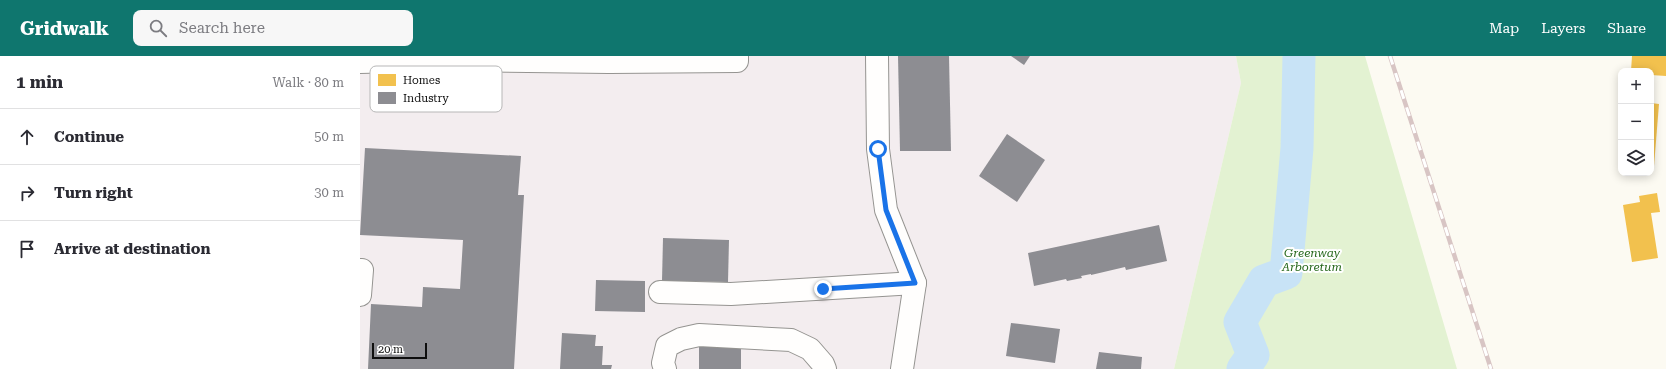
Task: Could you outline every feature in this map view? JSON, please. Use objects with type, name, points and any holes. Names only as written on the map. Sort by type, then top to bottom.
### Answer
[{"type":"street","points":[[360,62],[441,58],[737,61],[737,56]]},
{"type":"street","points":[[876,56],[878,149],[886,210],[915,283],[902,369]]},
{"type":"street","points":[[360,270],[362,270],[360,295]]},
{"type":"street","points":[[660,292],[731,294],[915,283]]},
{"type":"street","points":[[665,369],[663,363],[667,346],[681,339],[699,335],[791,340],[810,349],[825,369]]},
{"type":"shaded area","points":[[360,56],[1236,56],[1241,83],[1174,369],[360,369]]},
{"type":"green space","name":"Greenway Arboretum","points":[[1236,56],[1365,56],[1457,369],[1174,369],[1241,83]]},
{"type":"building: Homes","points":[[1632,56],[1666,56],[1666,76],[1654,75],[1654,68],[1631,68]]},
{"type":"building: Homes","points":[[1654,103],[1659,104],[1654,166]]},
{"type":"building: Homes","points":[[1657,193],[1660,212],[1651,213],[1658,258],[1632,262],[1623,205],[1640,202],[1639,196]]},
{"type":"building: Industry","points":[[898,56],[949,56],[951,151],[900,151]]},
{"type":"building: Industry","points":[[1011,56],[1030,56],[1024,65]]},
{"type":"building: Industry","points":[[1007,134],[1045,160],[1017,202],[979,176]]},
{"type":"building: Industry","points":[[365,148],[521,156],[518,195],[524,195],[514,369],[368,369],[371,304],[422,307],[423,287],[460,289],[463,240],[360,235]]},
{"type":"building: Industry","points":[[1159,225],[1167,261],[1126,270],[1125,267],[1081,276],[1082,278],[1067,281],[1066,279],[1034,286],[1028,253]]},
{"type":"building: Industry","points":[[663,238],[729,240],[728,282],[662,281]]},
{"type":"building: Industry","points":[[596,280],[645,281],[645,312],[595,311]]},
{"type":"building: Industry","points":[[1011,323],[1060,329],[1055,363],[1006,356]]},
{"type":"building: Industry","points":[[562,333],[596,335],[595,346],[603,346],[602,365],[612,365],[611,369],[560,369]]},
{"type":"building: Industry","points":[[699,341],[741,342],[741,369],[699,369]]},
{"type":"building: Industry","points":[[1099,352],[1142,357],[1141,369],[1096,369]]},
{"type":"waterway","points":[[1243,369],[1253,355],[1240,322],[1264,281],[1286,273],[1297,148],[1299,56]]},
{"type":"railway","points":[[1390,56],[1491,369]]},
{"type":"route","points":[[823,289],[915,283],[886,210],[878,149]]}]
